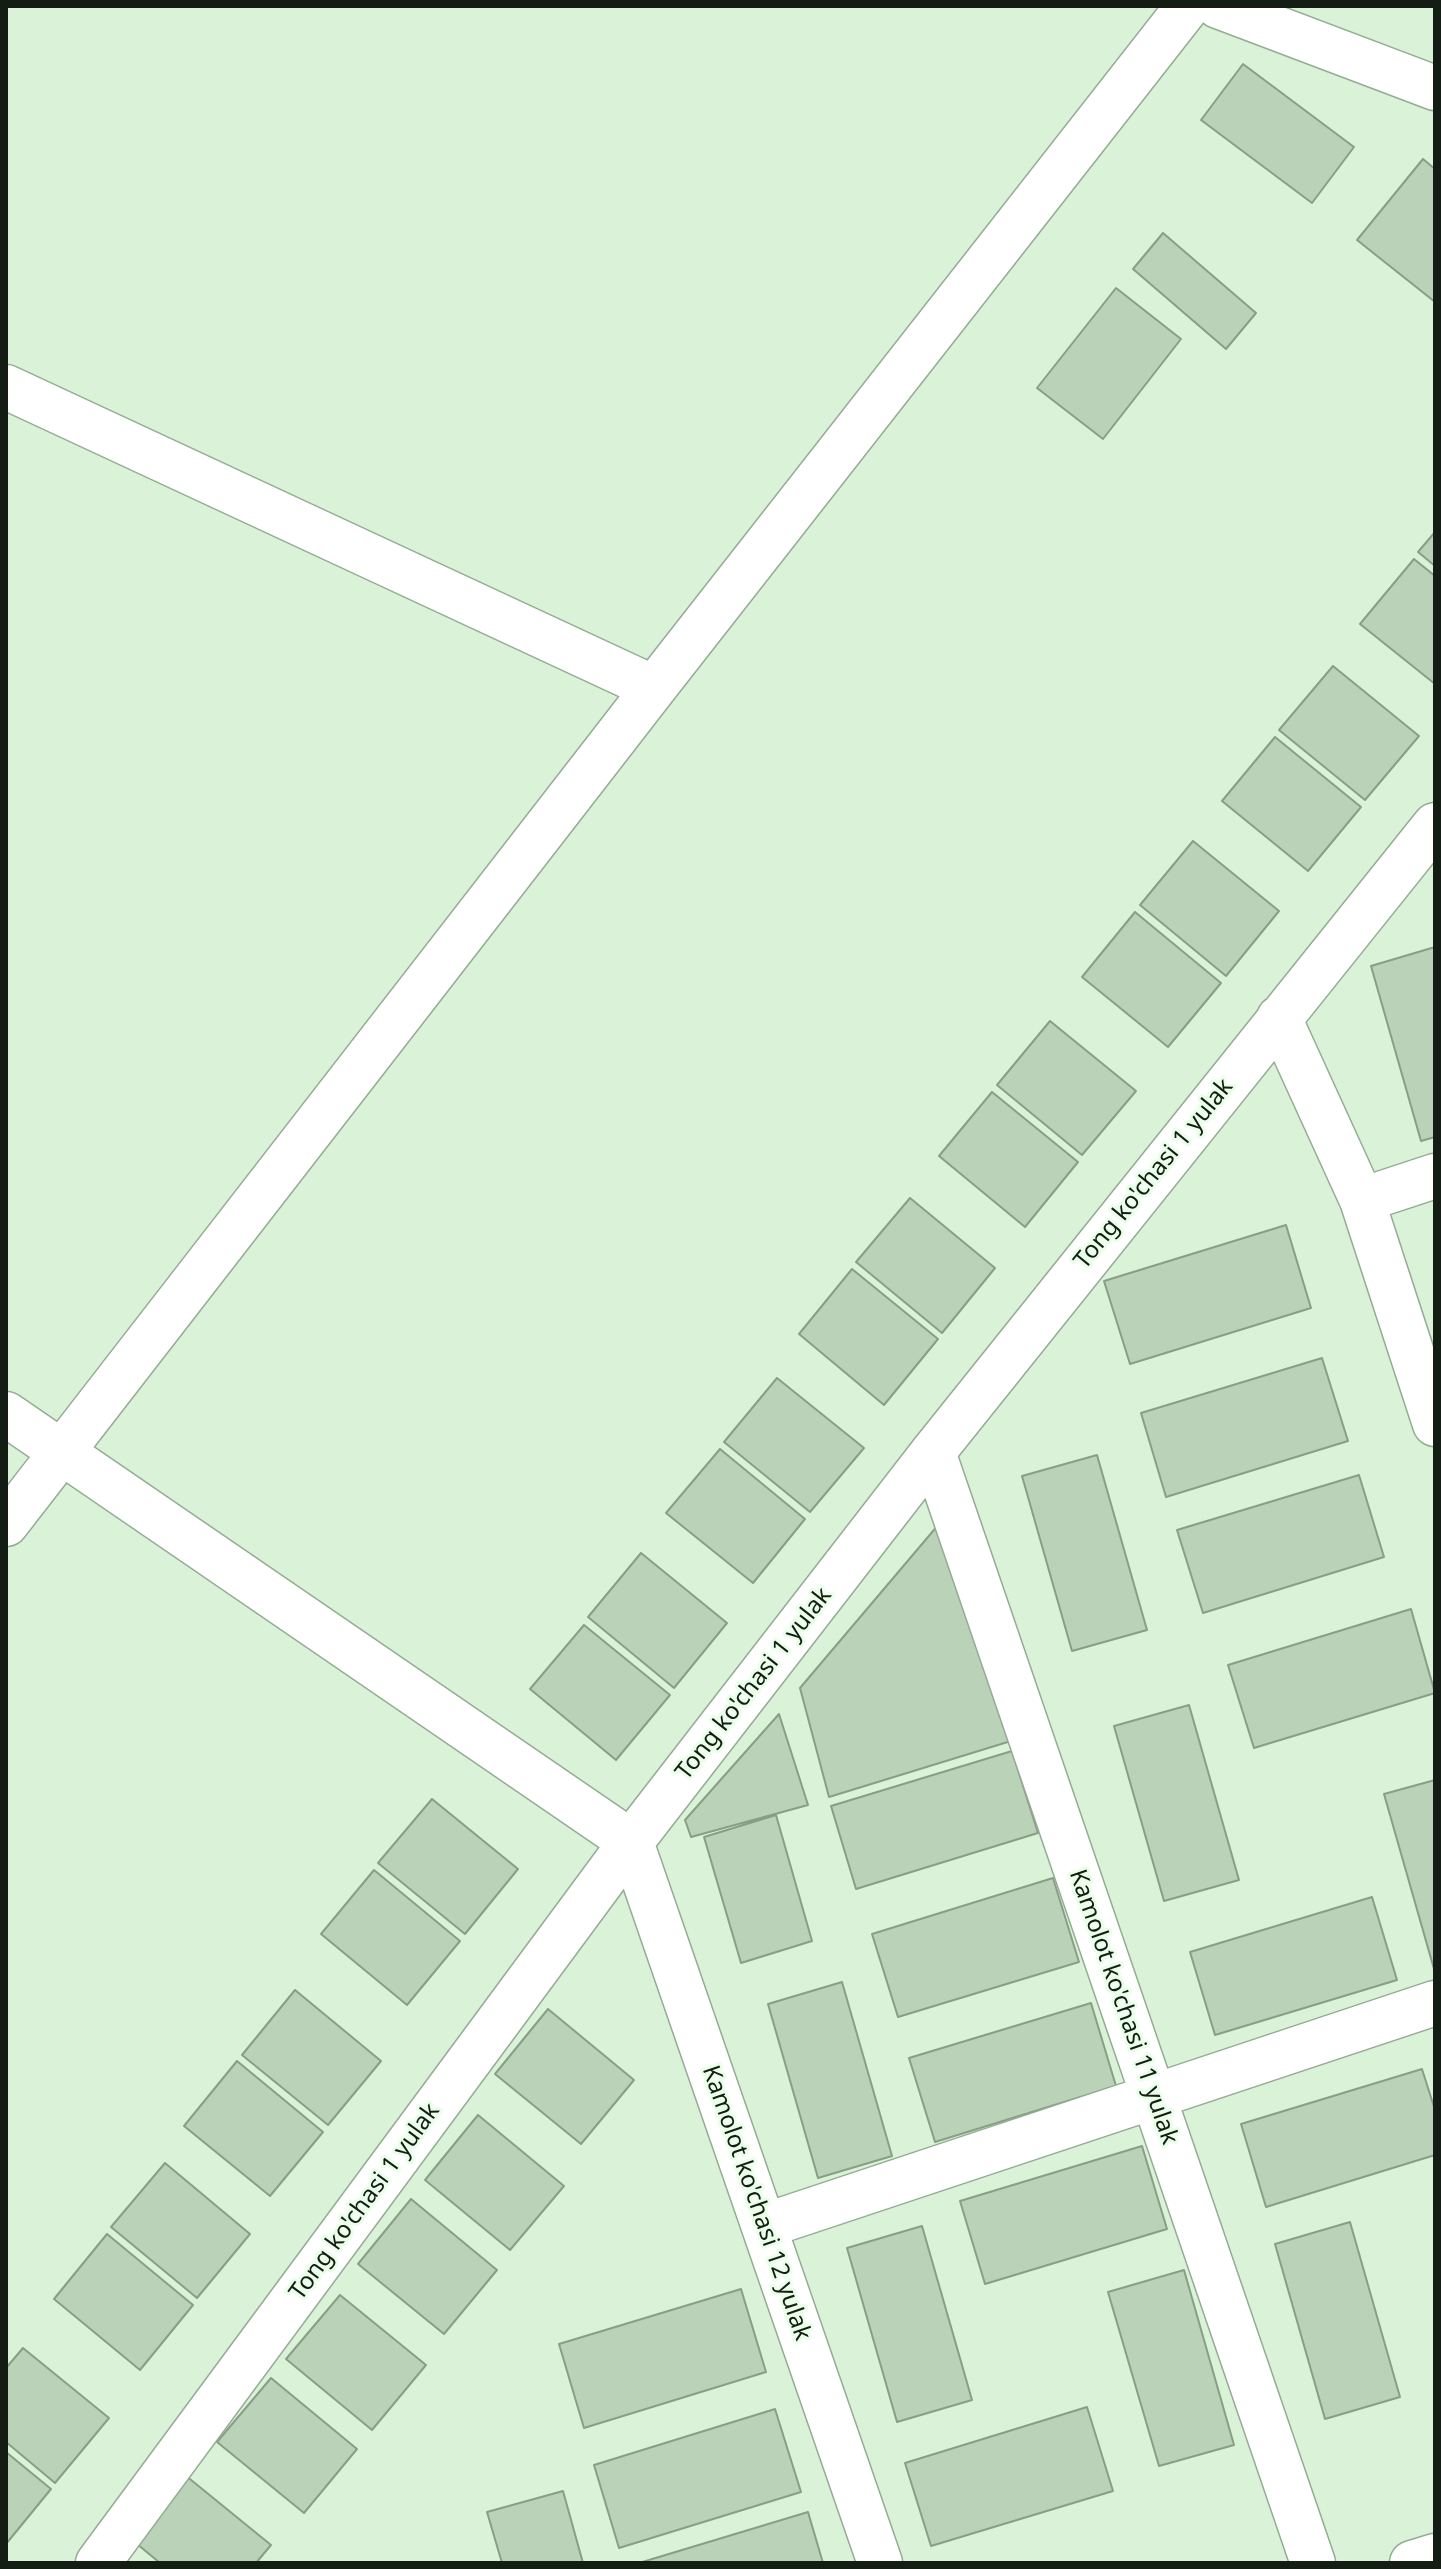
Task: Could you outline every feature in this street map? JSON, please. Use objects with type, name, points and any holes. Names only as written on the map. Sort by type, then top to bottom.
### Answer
[{"type":"street","points":[[6,1524],[1188,6]]},
{"type":"street","points":[[1218,6],[1435,88]]},
{"type":"street","points":[[6,387],[654,688]]},
{"type":"street","name":"Tong ko'chasi 1 yulak","points":[[98,2563],[631,1842],[933,1452],[1435,825]]},
{"type":"street","points":[[1279,1018],[1362,1200],[1435,1424]]},
{"type":"street","points":[[1362,1200],[1435,1176]]},
{"type":"street","points":[[6,1414],[631,1842]]},
{"type":"street","name":"Kamolot ko'chasi 11 yulak","points":[[933,1452],[1313,2563]]},
{"type":"street","name":"Kamolot ko'chasi 12 yulak","points":[[631,1842],[880,2563]]},
{"type":"street","points":[[764,2226],[1435,2003]]},
{"type":"street","points":[[1412,2563],[1435,2556]]},
{"type":"building","points":[[1243,64],[1354,147],[1312,203],[1201,120]]},
{"type":"building","points":[[1423,159],[1435,169],[1435,302],[1357,240]]},
{"type":"building","points":[[1163,233],[1256,313],[1226,349],[1133,269]]},
{"type":"building","points":[[1116,288],[1181,339],[1103,439],[1037,388]]},
{"type":"building","points":[[1435,532],[1435,566],[1418,552]]},
{"type":"building","points":[[1414,559],[1435,576],[1435,684],[1360,624]]},
{"type":"building","points":[[1333,666],[1419,736],[1365,800],[1279,730]]},
{"type":"building","points":[[1275,737],[1361,807],[1308,871],[1222,801]]},
{"type":"building","points":[[1193,841],[1279,911],[1226,976],[1140,905]]},
{"type":"building","points":[[1135,912],[1221,983],[1168,1047],[1082,977]]},
{"type":"building","points":[[1435,947],[1435,1137],[1421,1141],[1371,966]]},
{"type":"building","points":[[1050,1021],[1136,1091],[1082,1155],[997,1085]]},
{"type":"building","points":[[992,1092],[1078,1162],[1025,1227],[939,1156]]},
{"type":"building","points":[[910,1198],[995,1268],[942,1333],[856,1262]]},
{"type":"building","points":[[1286,1225],[1311,1308],[1130,1364],[1104,1281]]},
{"type":"building","points":[[852,1269],[938,1339],[884,1405],[799,1334]]},
{"type":"building","points":[[1322,1358],[1348,1441],[1166,1497],[1141,1413]]},
{"type":"building","points":[[777,1378],[864,1448],[810,1512],[724,1442]]},
{"type":"building","points":[[720,1449],[805,1519],[753,1583],[666,1513]]},
{"type":"building","points":[[1097,1455],[1147,1630],[1072,1651],[1022,1476]]},
{"type":"building","points":[[1359,1475],[1384,1557],[1203,1613],[1177,1530]]},
{"type":"building","points":[[939,1524],[1011,1741],[829,1797],[800,1688]]},
{"type":"building","points":[[641,1553],[727,1623],[674,1688],[588,1617]]},
{"type":"building","points":[[1411,1609],[1435,1693],[1254,1748],[1228,1665]]},
{"type":"building","points":[[584,1625],[670,1695],[616,1760],[530,1689]]},
{"type":"building","points":[[1189,1705],[1239,1880],[1164,1901],[1114,1726]]},
{"type":"building","points":[[779,1714],[808,1805],[691,1837],[685,1820]]},
{"type":"building","points":[[1012,1751],[1038,1833],[856,1889],[831,1806]]},
{"type":"building","points":[[1435,1780],[1435,1969],[1434,1969],[1384,1794]]},
{"type":"building","points":[[432,1799],[518,1869],[465,1934],[378,1863]]},
{"type":"building","points":[[776,1815],[812,1941],[741,1963],[704,1837]]},
{"type":"building","points":[[374,1870],[460,1941],[407,2005],[321,1934]]},
{"type":"building","points":[[1053,1878],[1079,1962],[898,2017],[872,1934]]},
{"type":"building","points":[[1372,1897],[1397,1980],[1215,2035],[1190,1952]]},
{"type":"building","points":[[842,1982],[892,2156],[818,2178],[768,2004]]},
{"type":"building","points":[[295,1990],[381,2061],[328,2125],[242,2055]]},
{"type":"building","points":[[1091,2003],[1116,2086],[935,2142],[909,2058]]},
{"type":"building","points":[[548,2009],[634,2080],[581,2144],[495,2074]]},
{"type":"building","points":[[237,2061],[323,2132],[270,2196],[184,2126]]},
{"type":"building","points":[[1422,2069],[1435,2110],[1435,2155],[1266,2207],[1241,2124]]},
{"type":"building","points":[[478,2115],[564,2186],[510,2250],[425,2180]]},
{"type":"building","points":[[1142,2146],[1167,2229],[985,2284],[960,2201]]},
{"type":"building","points":[[165,2163],[250,2234],[197,2298],[111,2227]]},
{"type":"building","points":[[411,2199],[497,2270],[444,2334],[358,2264]]},
{"type":"building","points":[[1350,2222],[1400,2397],[1325,2419],[1275,2244]]},
{"type":"building","points":[[922,2226],[972,2400],[897,2422],[847,2248]]},
{"type":"building","points":[[107,2234],[193,2305],[140,2370],[54,2299]]},
{"type":"building","points":[[1184,2270],[1234,2445],[1159,2466],[1108,2292]]},
{"type":"building","points":[[741,2289],[766,2372],[584,2428],[559,2344]]},
{"type":"building","points":[[340,2295],[426,2365],[372,2430],[286,2359]]},
{"type":"building","points":[[23,2348],[109,2418],[55,2483],[6,2442],[6,2368]]},
{"type":"building","points":[[271,2378],[357,2449],[304,2513],[217,2442]]},
{"type":"building","points":[[1087,2407],[1113,2491],[931,2546],[905,2463]]},
{"type":"building","points":[[775,2409],[801,2492],[619,2548],[594,2465]]},
{"type":"building","points":[[6,2452],[51,2489],[6,2544]]},
{"type":"building","points":[[185,2475],[271,2545],[256,2563],[160,2563],[131,2539]]},
{"type":"building","points":[[563,2491],[583,2563],[502,2563],[487,2512]]},
{"type":"building","points":[[808,2512],[823,2563],[639,2563]]}]
